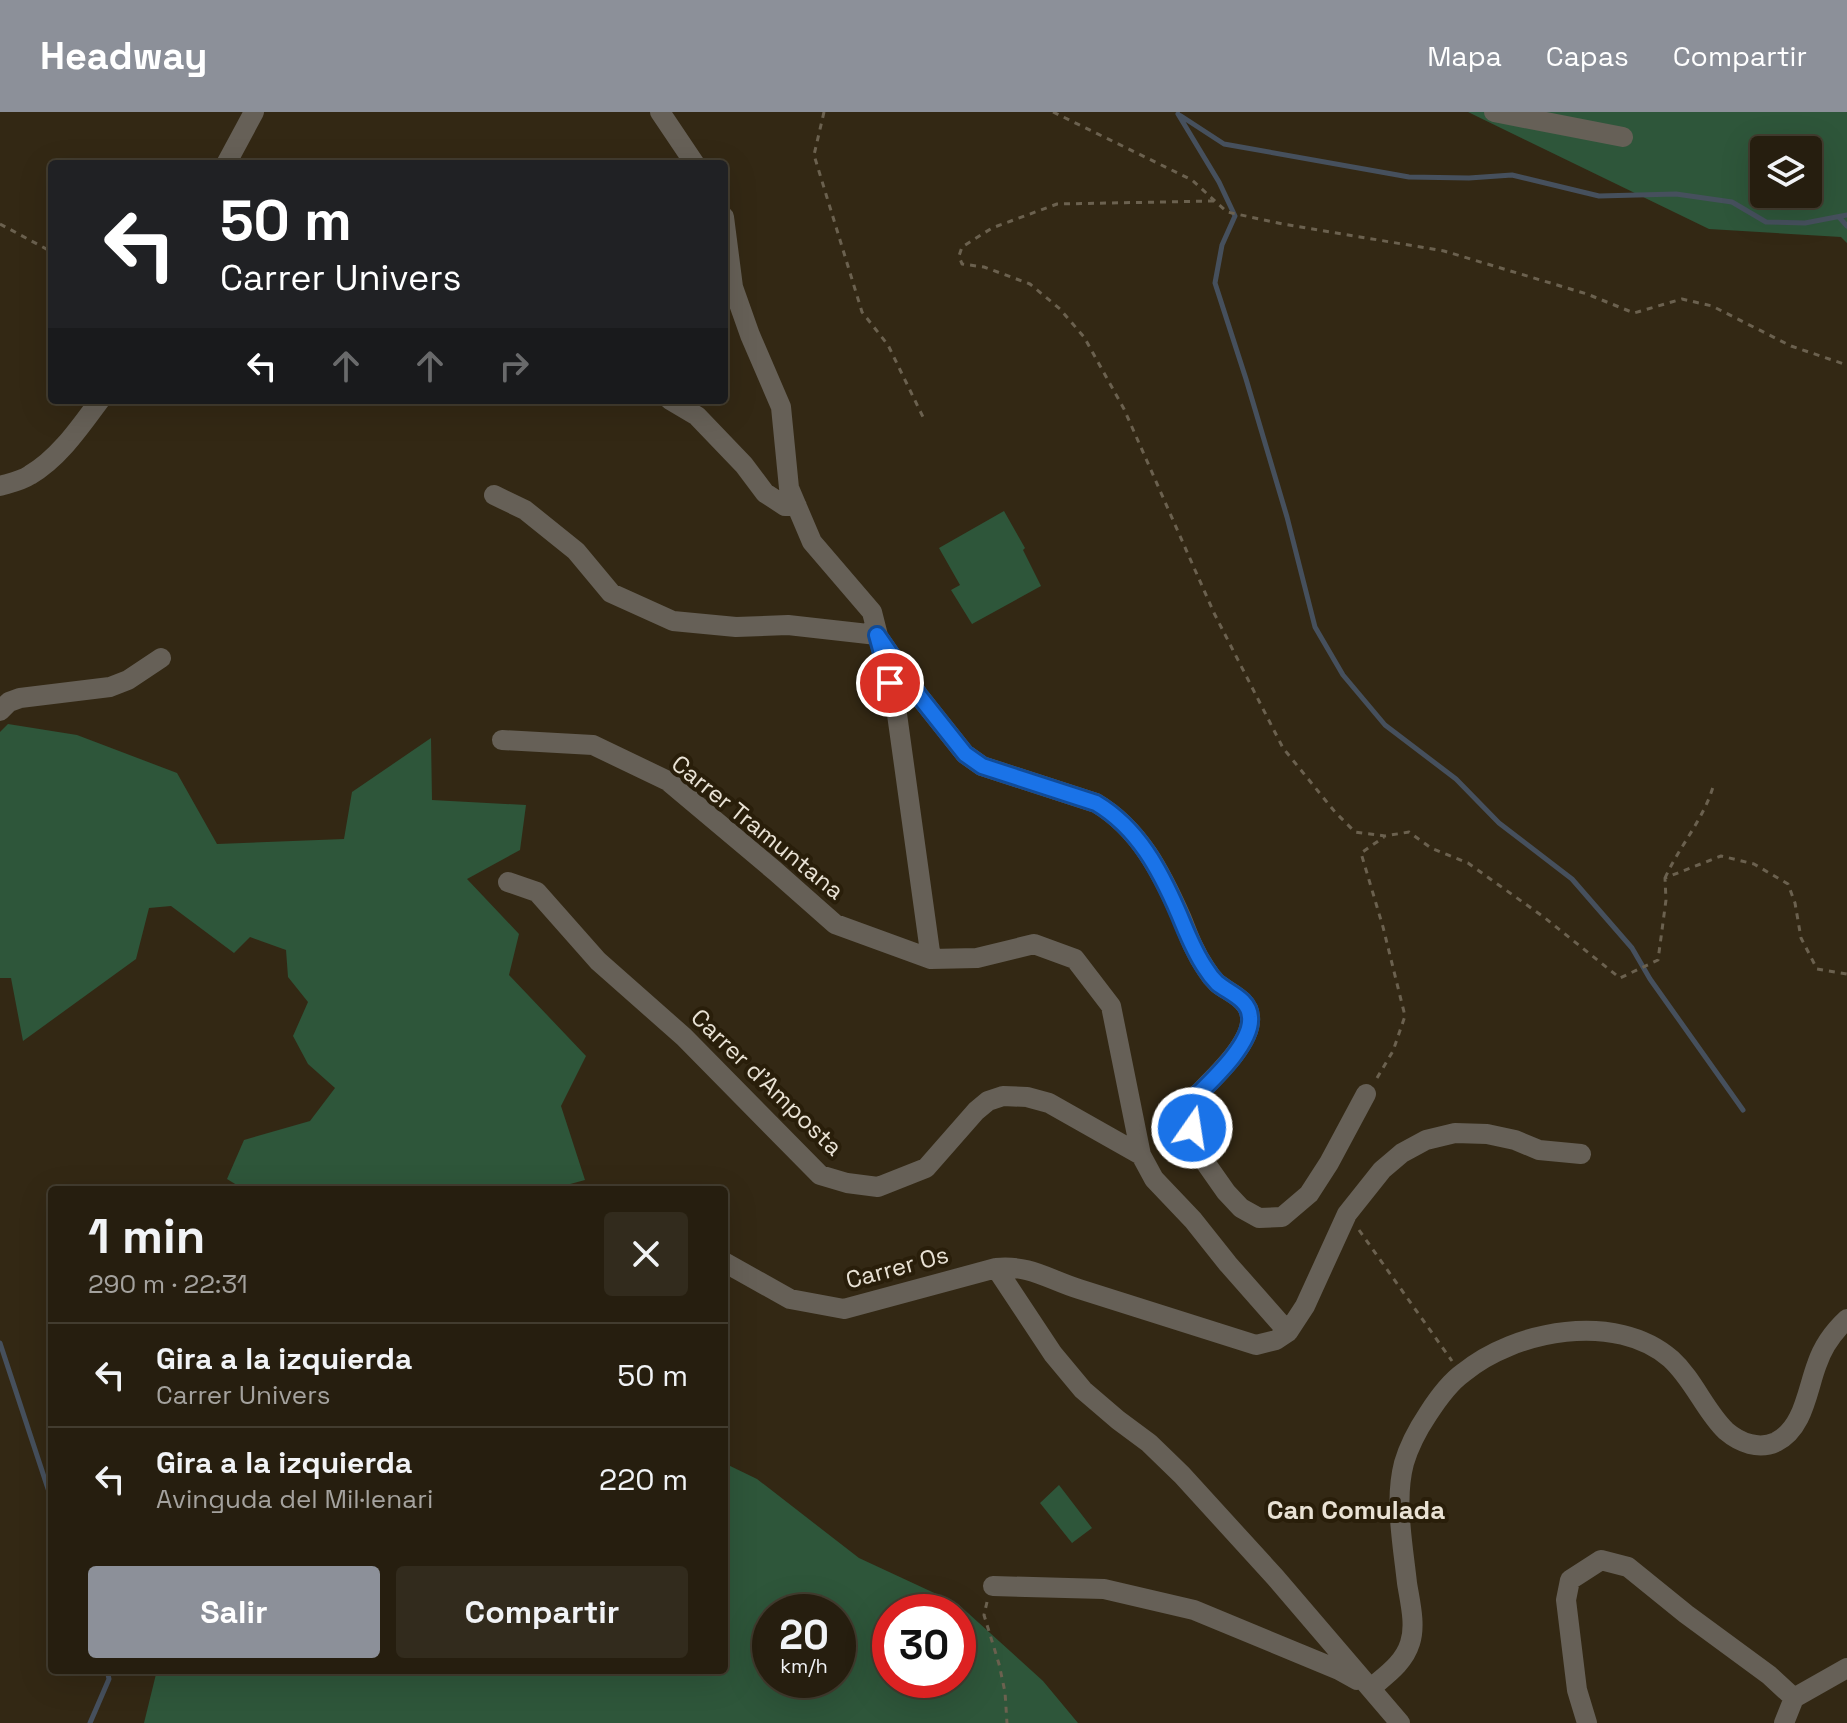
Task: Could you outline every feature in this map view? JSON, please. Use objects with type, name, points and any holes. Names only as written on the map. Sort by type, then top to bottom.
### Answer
[{"type":"street","points":[[228,160],[254,112]]},
{"type":"street","points":[[660,112],[692,160]]},
{"type":"street","points":[[1494,112],[1623,137]]},
{"type":"street","points":[[728,248],[733,287],[781,407],[789,488],[812,542],[872,612],[896,707],[931,959],[977,958],[1034,944],[1075,959],[1111,1006],[1141,1155],[1154,1179],[1288,1332]]},
{"type":"street","points":[[0,486],[29,476],[53,457],[97,404]]},
{"type":"street","points":[[677,404],[697,416],[744,465],[765,493],[785,506],[797,506]]},
{"type":"street","points":[[494,495],[525,510],[576,551],[611,593],[673,621],[736,627],[788,625],[877,635],[919,696],[965,754],[982,766],[1096,803],[1132,832],[1169,890],[1194,951],[1216,983],[1241,998],[1250,1016],[1247,1037],[1191,1101],[1192,1128],[1200,1155],[1241,1208],[1259,1218],[1282,1217],[1309,1194],[1366,1094]]},
{"type":"street","points":[[0,711],[9,702],[20,698],[110,687],[128,680],[161,658]]},
{"type":"street","name":"Carrer Tramuntana","points":[[502,740],[593,745],[668,781],[835,924],[931,959]]},
{"type":"street","name":"Carrer d'Amposta","points":[[508,882],[537,892],[598,961],[684,1037],[820,1175],[878,1187],[926,1168],[976,1111],[988,1101],[1003,1096],[1027,1097],[1049,1103],[1141,1155]]},
{"type":"street","points":[[1400,1723],[1275,1577],[1182,1475],[1149,1443],[1083,1390],[1053,1354],[996,1268],[1013,1266],[1031,1270],[1065,1285],[1256,1345],[1276,1340],[1288,1332],[1305,1306],[1347,1214],[1382,1170],[1402,1153],[1426,1140],[1455,1133],[1487,1134],[1515,1140],[1539,1150],[1581,1154]]},
{"type":"street","name":"Carrer Os","points":[[728,1264],[790,1299],[844,1309],[996,1268]]},
{"type":"street","points":[[1371,1688],[1395,1668],[1411,1642],[1412,1621],[1401,1531],[1400,1498],[1404,1464],[1418,1431],[1435,1404],[1461,1374],[1490,1354],[1522,1341],[1579,1331],[1616,1333],[1642,1341],[1670,1358],[1691,1380],[1725,1430],[1759,1447],[1775,1442],[1789,1432],[1803,1407],[1817,1362],[1833,1332],[1847,1319]]},
{"type":"street","points":[[1587,1723],[1577,1690],[1566,1600],[1570,1580],[1601,1560],[1628,1567],[1769,1675],[1794,1698]]},
{"type":"street","points":[[993,1586],[1104,1589],[1194,1610],[1339,1670],[1371,1688]]},
{"type":"street","points":[[1784,1723],[1794,1698],[1847,1668]]},
{"type":"path","points":[[824,112],[814,155],[862,312],[888,345],[923,417]]},
{"type":"path","points":[[1053,112],[1192,180],[1227,212],[1444,251],[1587,294],[1634,313],[1682,299],[1712,306],[1791,346],[1847,365]]},
{"type":"path","points":[[1214,201],[1057,204],[992,228],[962,247],[959,256],[962,264],[984,267],[1030,284],[1060,309],[1084,337],[1124,409],[1214,613],[1283,748],[1335,812],[1355,832],[1385,836],[1409,832],[1431,848],[1468,863],[1545,918],[1620,978],[1658,960],[1666,900],[1665,878],[1713,787]]},
{"type":"path","points":[[0,224],[48,250]]},
{"type":"path","points":[[1366,1094],[1393,1051],[1405,1016],[1361,853],[1385,836]]},
{"type":"path","points":[[1665,878],[1721,856],[1754,864],[1788,884],[1801,938],[1817,969],[1847,974]]},
{"type":"path","points":[[1347,1214],[1461,1374]]},
{"type":"path","points":[[993,1586],[984,1615],[1005,1692],[1007,1723]]},
{"type":"green space","points":[[1468,112],[1847,112],[1847,243],[1841,237],[1709,229]]},
{"type":"green space","points":[[1004,511],[1025,548],[1023,550],[1041,586],[972,624],[951,590],[960,585],[939,548]]},
{"type":"green space","points":[[8,724],[77,735],[177,773],[217,844],[344,839],[352,792],[431,738],[432,800],[526,805],[520,850],[467,879],[519,934],[509,975],[586,1056],[561,1106],[585,1180],[563,1186],[238,1186],[227,1179],[244,1140],[310,1121],[335,1088],[308,1064],[293,1036],[308,1002],[288,977],[286,950],[250,937],[234,953],[171,906],[149,908],[136,959],[23,1041],[11,978],[0,978],[0,732]]},
{"type":"green space","points":[[728,1465],[757,1479],[859,1558],[936,1594],[872,1594],[872,1698],[976,1698],[976,1620],[1043,1681],[1078,1723],[144,1723],[156,1674],[728,1674]]},
{"type":"green space","points":[[1059,1485],[1092,1528],[1072,1543],[1040,1503]]},
{"type":"waterway","points":[[1178,114],[1219,182],[1235,216],[1222,245],[1215,283],[1287,517],[1315,627],[1343,675],[1385,725],[1456,779],[1499,823],[1572,879],[1632,948],[1650,979],[1743,1110]]},
{"type":"waterway","points":[[1181,116],[1224,144],[1409,177],[1512,175],[1599,196],[1676,194],[1732,202],[1766,222],[1805,223],[1847,215]]},
{"type":"waterway","points":[[1839,217],[1847,226]]},
{"type":"waterway","points":[[0,1343],[48,1489]]},
{"type":"waterway","points":[[90,1723],[109,1679],[108,1674]]},
{"type":"district","name":"Can Comulada","points":[[1356,1510]]},
{"type":"route","points":[[890,683],[877,635],[919,696],[965,754],[982,766],[1096,803],[1132,832],[1148,853],[1169,890],[1194,951],[1216,983],[1241,998],[1250,1016],[1247,1037],[1191,1101],[1192,1128]]}]
